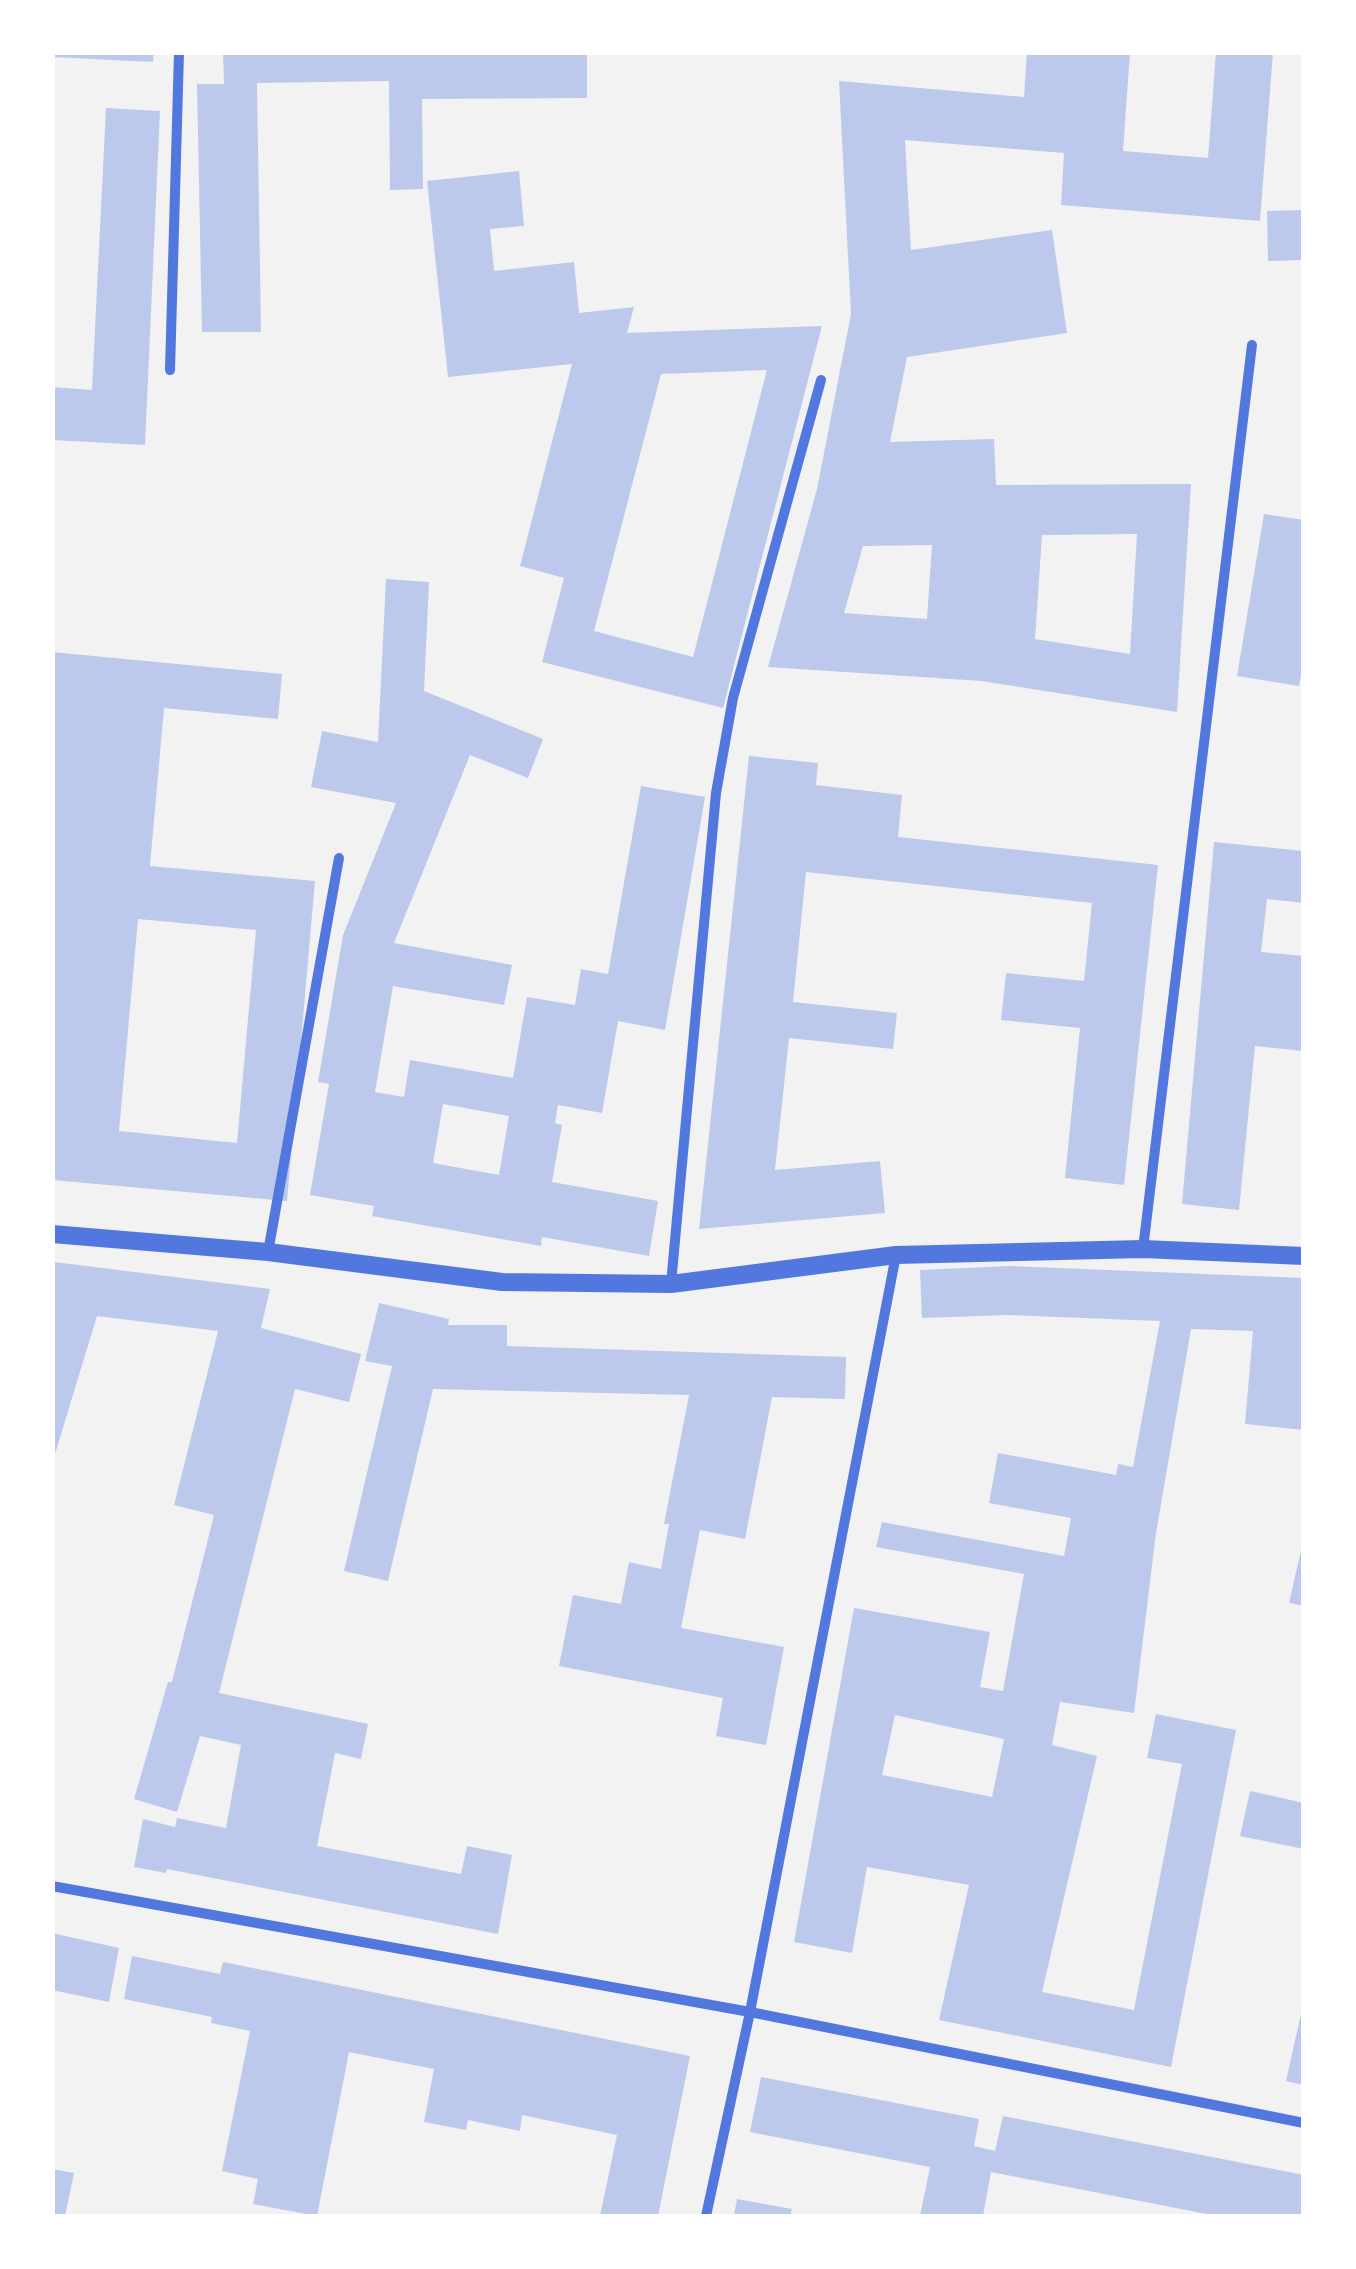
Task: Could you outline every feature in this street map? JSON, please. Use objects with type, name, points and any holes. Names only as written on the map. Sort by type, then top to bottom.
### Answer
[{"type":"street","points":[[170,370],[179,52]]},
{"type":"street","points":[[1143,1249],[1252,345]]},
{"type":"street","points":[[671,1284],[716,792],[733,698],[821,380]]},
{"type":"street","points":[[268,1252],[338,858]]},
{"type":"street","points":[[52,1234],[268,1252],[502,1282],[671,1284],[896,1255],[1143,1249],[1304,1256]]},
{"type":"street","points":[[706,2216],[750,2012],[896,1255]]},
{"type":"street","points":[[52,1886],[750,2012],[1304,2123]]},
{"type":"building","points":[[52,52],[154,52],[153,62],[52,57]]},
{"type":"building","points":[[223,52],[587,52],[587,98],[422,99],[423,189],[390,190],[389,81],[257,83],[261,332],[202,332],[197,84],[224,84]]},
{"type":"building","points":[[1027,52],[1130,52],[1123,151],[1208,158],[1216,52],[1273,52],[1260,221],[1061,205],[1064,153],[905,140],[911,250],[1052,230],[1067,333],[907,357],[890,442],[994,439],[996,485],[1191,484],[1177,712],[982,681],[768,667],[817,489],[851,314],[839,81],[1024,97]],"holes":[[[1137,534],[1130,654],[1035,639],[1042,535]],[[932,545],[927,619],[844,613],[863,546]]]},
{"type":"building","points":[[106,108],[160,111],[145,445],[52,440],[52,387],[92,390]]},
{"type":"building","points":[[519,171],[524,226],[490,229],[494,271],[574,262],[579,313],[634,307],[627,333],[822,326],[723,708],[542,662],[564,578],[520,566],[572,364],[448,377],[427,181]],"holes":[[[767,370],[693,657],[594,631],[661,374]]]},
{"type":"building","points":[[1304,210],[1304,260],[1268,261],[1267,211]]},
{"type":"building","points":[[1264,514],[1304,520],[1304,659],[1299,686],[1237,676]]},
{"type":"building","points":[[386,579],[429,582],[424,691],[543,739],[528,778],[470,755],[394,943],[512,965],[504,1005],[393,986],[375,1092],[404,1097],[410,1060],[513,1078],[527,997],[575,1005],[581,969],[608,974],[641,786],[705,797],[665,1030],[618,1021],[602,1113],[558,1105],[555,1123],[562,1125],[552,1182],[658,1201],[649,1256],[542,1237],[541,1246],[372,1216],[374,1206],[310,1195],[329,1084],[318,1082],[343,935],[396,803],[311,787],[322,731],[378,742]],"holes":[[[443,1104],[509,1116],[499,1175],[433,1163]]]},
{"type":"building","points":[[52,652],[282,674],[278,719],[164,708],[150,866],[315,881],[287,1201],[52,1180]],"holes":[[[138,919],[256,930],[237,1143],[119,1131]]]},
{"type":"building","points":[[749,756],[818,763],[816,785],[902,795],[898,837],[1158,865],[1124,1185],[1065,1178],[1080,1028],[1001,1020],[1006,973],[1084,981],[1092,903],[806,872],[793,1002],[897,1013],[893,1049],[789,1038],[775,1170],[880,1161],[885,1213],[699,1229]]},
{"type":"building","points":[[1214,842],[1304,851],[1304,903],[1267,899],[1261,952],[1304,956],[1304,1051],[1255,1046],[1239,1210],[1182,1204]]},
{"type":"building","points":[[54,1262],[270,1289],[261,1328],[361,1354],[349,1402],[295,1389],[219,1693],[368,1724],[361,1759],[335,1753],[317,1846],[461,1874],[467,1846],[512,1855],[498,1934],[167,1869],[166,1873],[134,1867],[143,1819],[175,1827],[177,1818],[226,1828],[241,1745],[200,1736],[177,1812],[134,1799],[168,1682],[172,1682],[214,1515],[174,1505],[218,1331],[97,1316],[52,1464]]},
{"type":"building","points":[[1009,1266],[1304,1278],[1304,1430],[1245,1424],[1253,1331],[1191,1329],[1156,1533],[1134,1713],[1060,1702],[1052,1745],[1097,1756],[1042,1992],[1134,2010],[1182,1764],[1147,1758],[1156,1714],[1236,1730],[1171,2067],[939,2020],[969,1885],[867,1867],[852,1953],[794,1942],[854,1608],[990,1632],[980,1687],[1003,1691],[1024,1574],[876,1547],[882,1522],[1064,1556],[1071,1518],[989,1503],[998,1453],[1116,1475],[1118,1464],[1133,1467],[1160,1321],[1007,1315],[922,1318],[920,1270]],"holes":[[[895,1715],[1004,1739],[992,1797],[882,1775]]]},
{"type":"building","points":[[379,1303],[449,1319],[448,1325],[507,1325],[507,1346],[846,1357],[845,1399],[772,1397],[745,1539],[700,1530],[681,1628],[784,1647],[766,1745],[716,1736],[723,1698],[559,1666],[573,1595],[621,1604],[629,1562],[661,1569],[669,1524],[664,1524],[689,1395],[433,1389],[388,1581],[344,1571],[392,1366],[365,1361]]},
{"type":"building","points":[[1304,1546],[1304,1606],[1289,1603]]},
{"type":"building","points":[[1250,1791],[1304,1803],[1304,1849],[1240,1836]]},
{"type":"building","points":[[52,1933],[119,1948],[109,2002],[52,1990]]},
{"type":"building","points":[[132,1956],[220,1974],[223,1962],[690,2056],[658,2216],[600,2216],[617,2135],[522,2115],[520,2131],[468,2120],[466,2130],[424,2122],[434,2069],[349,2052],[317,2216],[253,2204],[258,2179],[222,2171],[250,2031],[211,2023],[212,2017],[124,1999]]},
{"type":"building","points":[[1304,2009],[1304,2085],[1286,2081]]},
{"type":"building","points":[[761,2077],[979,2119],[974,2146],[995,2151],[1003,2116],[1304,2175],[1304,2216],[1217,2216],[991,2172],[983,2216],[920,2216],[930,2167],[750,2132]]},
{"type":"building","points":[[52,2169],[74,2173],[65,2216],[52,2216]]},
{"type":"building","points":[[737,2199],[792,2209],[790,2216],[734,2216]]}]
